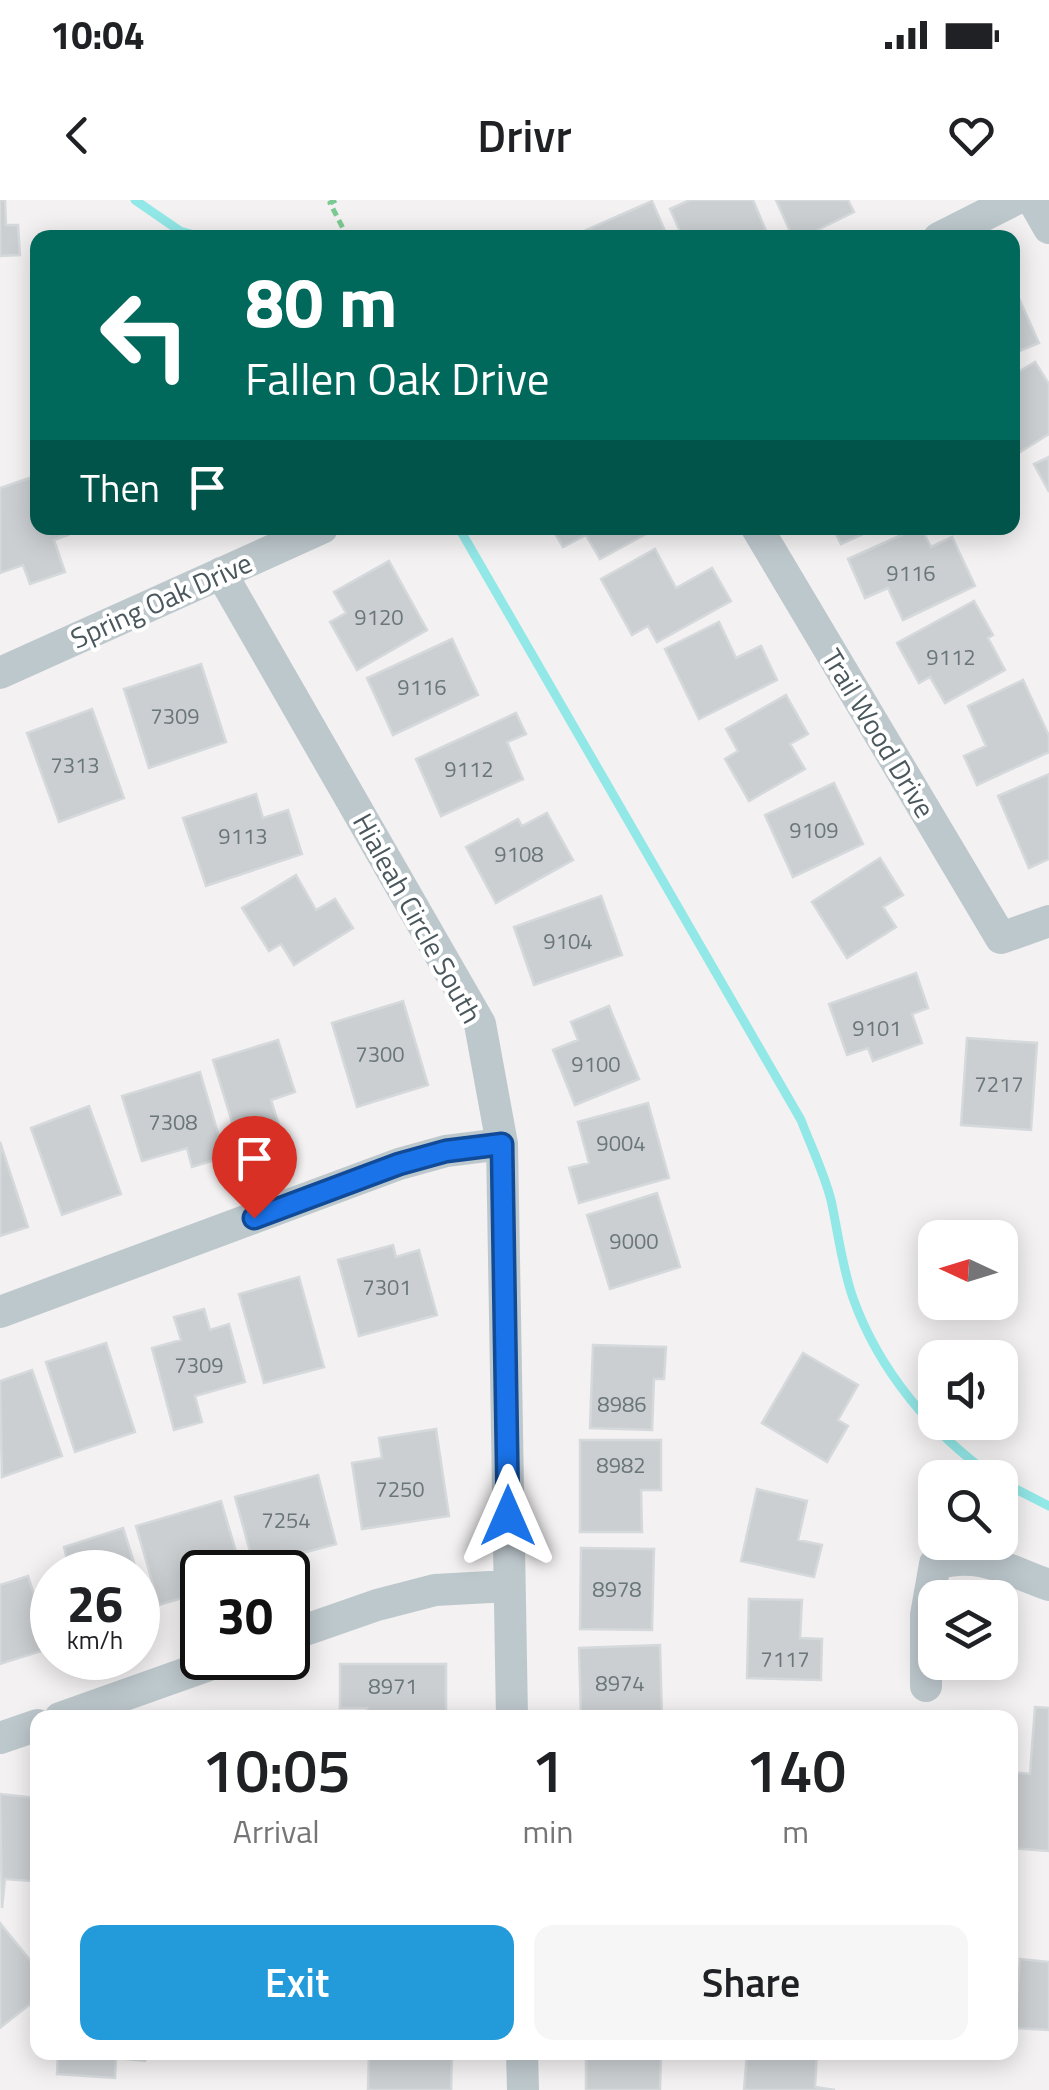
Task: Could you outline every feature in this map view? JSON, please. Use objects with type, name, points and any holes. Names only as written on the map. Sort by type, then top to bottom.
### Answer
[{"type":"street","points":[[956,230],[1014,200]]},
{"type":"street","points":[[1032,200],[1049,228]]},
{"type":"street","name":"Spring Oak Drive","points":[[0,673],[306,535]]},
{"type":"street","name":"Trail Wood Drive","points":[[761,535],[1001,938],[1049,921]]},
{"type":"street","name":"Hialeah Circle South","points":[[221,573],[480,1024],[502,1144],[512,1710]]},
{"type":"street","points":[[0,1312],[399,1164],[446,1151],[502,1144]]},
{"type":"street","points":[[926,1686],[926,1615],[934,1564],[960,1557],[989,1562],[1049,1585]]},
{"type":"street","points":[[310,1628],[376,1604],[435,1590],[508,1586]]},
{"type":"street","points":[[111,1709],[180,1679]]},
{"type":"street","points":[[0,1738],[30,1728]]},
{"type":"street","points":[[522,2060],[523,2090]]},
{"type":"path","points":[[336,200],[330,203],[344,230]]},
{"type":"building","points":[[0,200],[5,200],[6,225],[18,225],[20,255],[0,256]]},
{"type":"building","points":[[690,200],[753,200],[766,230],[679,230],[670,209]]},
{"type":"building","points":[[776,200],[848,200],[854,212],[817,230],[789,230]]},
{"type":"building","points":[[652,201],[665,230],[586,230]]},
{"type":"building","points":[[1020,301],[1039,343],[1020,351]]},
{"type":"building","points":[[1035,362],[1049,384],[1049,434],[1020,452],[1020,371]]},
{"type":"building","points":[[1049,457],[1049,492],[1034,464]]},
{"type":"building","points":[[30,478],[30,535],[68,535],[54,540],[65,572],[30,584],[23,565],[0,573],[0,488]]},
{"type":"building","points":[[556,535],[586,535],[563,547]]},
{"type":"building","points":[[586,535],[644,535],[600,559]]},
{"type":"building","points":[[836,535],[861,535],[841,544]]},
{"type":"building","points":[[901,535],[925,535],[931,547],[952,537],[975,586],[903,620],[888,588],[865,598],[848,559]]},
{"type":"building","points":[[655,549],[676,588],[712,568],[731,601],[657,642],[648,626],[632,635],[601,579]]},
{"type":"building","points":[[389,561],[427,630],[357,670],[330,622],[346,613],[334,592]]},
{"type":"building","points":[[974,601],[993,635],[988,638],[1005,670],[945,703],[930,677],[919,683],[897,643]]},
{"type":"building","points":[[719,622],[736,658],[761,646],[777,680],[699,719],[665,649]]},
{"type":"building","points":[[452,639],[478,695],[393,735],[367,678]]},
{"type":"building","points":[[201,664],[226,742],[149,768],[124,689]]},
{"type":"building","points":[[1023,680],[1049,736],[1049,752],[977,785],[964,756],[986,746],[968,706]]},
{"type":"building","points":[[786,695],[808,734],[790,744],[805,769],[749,801],[725,759],[738,751],[726,729]]},
{"type":"building","points":[[92,709],[124,798],[59,822],[27,733]]},
{"type":"building","points":[[516,713],[526,734],[507,742],[523,779],[441,816],[416,759]]},
{"type":"building","points":[[1049,774],[1049,859],[1029,868],[998,796]]},
{"type":"building","points":[[834,783],[863,844],[793,877],[765,815]]},
{"type":"building","points":[[256,794],[263,818],[288,810],[302,854],[206,886],[183,818]]},
{"type":"building","points":[[547,813],[573,860],[496,903],[466,847],[518,819],[522,826]]},
{"type":"building","points":[[880,858],[903,895],[883,907],[896,927],[847,958],[812,902]]},
{"type":"building","points":[[296,875],[316,910],[335,899],[353,928],[294,965],[281,944],[269,951],[242,908]]},
{"type":"building","points":[[601,896],[622,955],[534,985],[514,927]]},
{"type":"building","points":[[916,973],[928,1008],[912,1014],[922,1043],[873,1061],[868,1048],[847,1055],[829,1004]]},
{"type":"building","points":[[403,1001],[428,1085],[357,1107],[332,1023]]},
{"type":"building","points":[[609,1006],[639,1079],[575,1105],[553,1050],[578,1040],[571,1022]]},
{"type":"building","points":[[967,1038],[1037,1043],[1031,1130],[961,1125]]},
{"type":"building","points":[[278,1040],[295,1092],[271,1100],[282,1135],[240,1148],[213,1060]]},
{"type":"building","points":[[200,1072],[225,1157],[192,1167],[187,1148],[142,1161],[122,1096]]},
{"type":"building","points":[[648,1103],[669,1178],[579,1203],[569,1168],[589,1163],[578,1122]]},
{"type":"building","points":[[89,1106],[121,1194],[62,1215],[31,1128]]},
{"type":"building","points":[[0,1142],[28,1227],[0,1236]]},
{"type":"building","points":[[657,1193],[680,1267],[610,1289],[587,1215]]},
{"type":"building","points":[[393,1245],[396,1257],[419,1250],[437,1315],[359,1336],[338,1260]]},
{"type":"building","points":[[299,1277],[324,1367],[264,1383],[239,1294]]},
{"type":"building","points":[[204,1309],[210,1330],[229,1324],[245,1382],[195,1396],[202,1422],[174,1430],[152,1348],[181,1340],[174,1317]]},
{"type":"building","points":[[106,1343],[135,1432],[75,1452],[46,1362]]},
{"type":"building","points":[[593,1345],[666,1347],[664,1379],[654,1379],[652,1430],[590,1428]]},
{"type":"building","points":[[803,1353],[858,1385],[838,1420],[848,1426],[827,1462],[762,1423]]},
{"type":"building","points":[[32,1370],[62,1456],[2,1477],[0,1381]]},
{"type":"building","points":[[436,1429],[449,1516],[362,1529],[352,1463],[382,1458],[379,1438]]},
{"type":"building","points":[[580,1440],[661,1440],[661,1490],[641,1490],[642,1532],[580,1532]]},
{"type":"building","points":[[318,1475],[336,1544],[310,1551],[250,1550],[235,1497]]},
{"type":"building","points":[[757,1489],[807,1501],[798,1540],[822,1545],[814,1577],[741,1561]]},
{"type":"building","points":[[221,1501],[235,1550],[180,1550],[180,1599],[160,1605],[160,1550],[143,1550],[136,1526]]},
{"type":"building","points":[[123,1528],[130,1550],[65,1550],[64,1547]]},
{"type":"building","points":[[581,1548],[654,1549],[652,1630],[580,1629]]},
{"type":"building","points":[[28,1576],[30,1582],[30,1655],[0,1664],[0,1585]]},
{"type":"building","points":[[749,1599],[802,1600],[800,1638],[822,1639],[821,1680],[747,1678]]},
{"type":"building","points":[[660,1645],[662,1710],[581,1710],[579,1648]]},
{"type":"building","points":[[340,1664],[446,1664],[446,1710],[340,1708]]},
{"type":"building","points":[[1035,1707],[1049,1708],[1049,1851],[1018,1849],[1018,1773],[1030,1774]]},
{"type":"building","points":[[0,1794],[30,1797],[30,1881],[5,1879],[2,1908]]},
{"type":"building","points":[[0,1923],[30,1960],[30,2004],[0,2028]]},
{"type":"building","points":[[1020,1959],[1049,1962],[1049,2030],[1018,2028]]},
{"type":"building","points":[[58,2060],[116,2060],[115,2078],[57,2074]]},
{"type":"building","points":[[369,2060],[452,2060],[451,2090],[368,2090]]},
{"type":"building","points":[[586,2060],[661,2060],[660,2090],[586,2090]]},
{"type":"building","points":[[746,2060],[817,2060],[815,2087],[835,2090],[744,2090]]},
{"type":"waterway","points":[[135,200],[179,230]]},
{"type":"waterway","points":[[463,535],[801,1120],[831,1200],[853,1298],[877,1351],[910,1399],[971,1460]]},
{"type":"waterway","points":[[1018,1490],[1049,1506]]},
{"type":"route","points":[[254,1218],[399,1164],[446,1151],[502,1144],[508,1516]]}]
